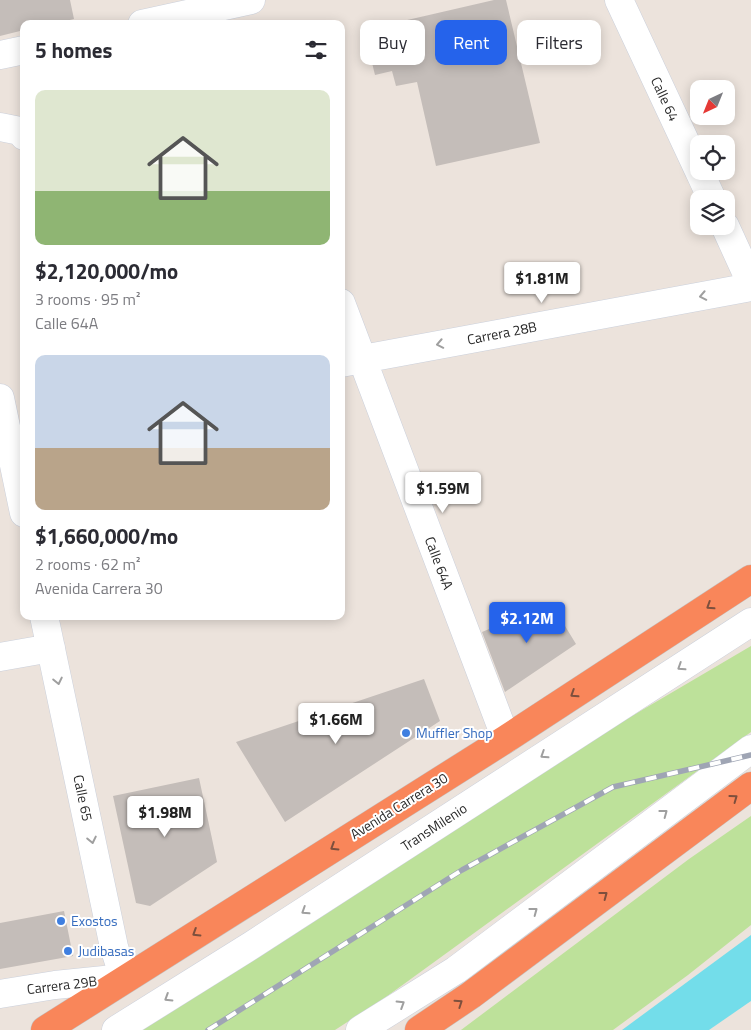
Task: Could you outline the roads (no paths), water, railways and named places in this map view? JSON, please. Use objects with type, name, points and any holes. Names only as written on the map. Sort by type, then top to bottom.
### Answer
[{"type":"highway","name":"Avenida Carrera 30","points":[[45,1030],[124,978],[506,739],[751,579]]},
{"type":"highway","points":[[419,1030],[471,995],[751,786]]},
{"type":"street","name":"Calle 64","points":[[619,0],[690,152]]},
{"type":"street","points":[[164,20],[236,7]]},
{"type":"street","points":[[0,55],[20,51]]},
{"type":"street","points":[[0,126],[20,131]]},
{"type":"street","points":[[728,235],[751,285]]},
{"type":"street","name":"Carrera 28B","points":[[352,361],[751,285]]},
{"type":"street","name":"Calle 64A","points":[[345,324],[352,361],[506,739]]},
{"type":"street","points":[[0,398],[10,429],[20,489]]},
{"type":"street","name":"Calle 65","points":[[45,620],[114,947],[124,978]]},
{"type":"street","name":"TransMilenio","points":[[116,1030],[252,945],[751,622]]},
{"type":"street","points":[[0,657],[51,648]]},
{"type":"street","points":[[360,1030],[456,970],[751,749]]},
{"type":"street","name":"Carrera 29B","points":[[0,994],[55,985],[124,978]]},
{"type":"water","points":[[751,935],[751,1001],[709,1030],[622,1030]]},
{"type":"railway","points":[[208,1030],[462,870],[613,787],[751,755]]},
{"type":"place","name":"Muffler Shop","points":[[406,733]]},
{"type":"place","name":"Exostos","points":[[61,921]]},
{"type":"place","name":"Judibasas","points":[[68,951]]}]
